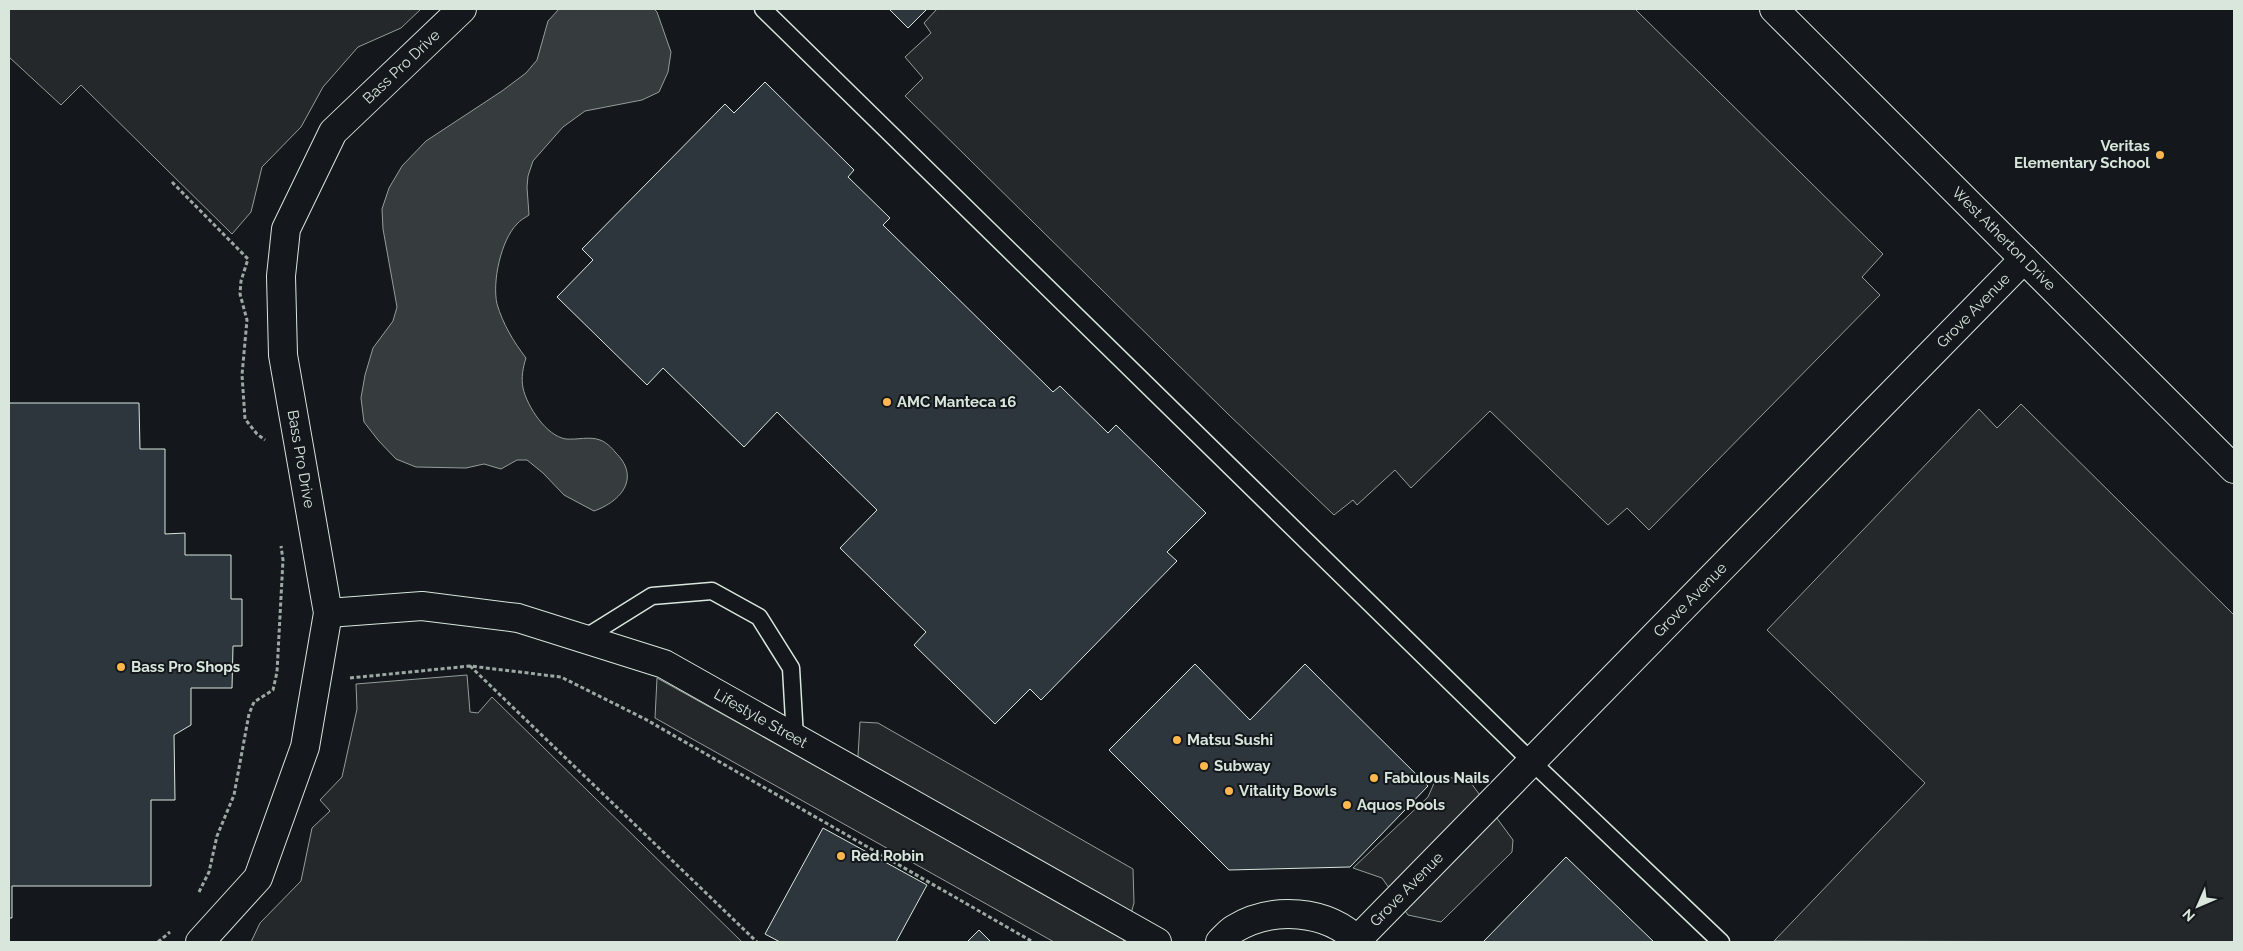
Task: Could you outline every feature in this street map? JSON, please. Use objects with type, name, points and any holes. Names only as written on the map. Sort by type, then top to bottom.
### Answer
[{"type":"street","name":"Bass Pro Drive","points":[[200,942],[258,878],[305,747],[328,613],[283,355],[280,276],[286,229],[333,132],[462,9]]},
{"type":"street","name":"West Atherton Drive","points":[[1774,9],[2234,469]]},
{"type":"street","name":"Grove Avenue","points":[[1358,941],[2024,259]]},
{"type":"street","name":"Lifestyle Street","points":[[328,613],[422,606],[518,618],[664,664],[1157,942]]},
{"type":"street","points":[[1220,942],[1233,929],[1265,916],[1292,913],[1327,921],[1358,941]]},
{"type":"lane","points":[[764,9],[1532,762],[1721,942]]},
{"type":"lane","points":[[583,639],[652,596],[712,591],[759,617],[791,668],[796,738]]},
{"type":"path","points":[[172,182],[248,259],[241,281],[240,294],[247,320],[242,375],[245,419],[257,434],[268,442]]},
{"type":"path","points":[[196,898],[209,872],[216,836],[234,795],[249,714],[254,702],[273,690],[277,672],[283,560],[280,541]]},
{"type":"path","points":[[277,672],[337,680],[470,666],[561,677],[645,719],[1033,942]]},
{"type":"path","points":[[470,666],[758,942]]},
{"type":"path","points":[[158,942],[173,929]]},
{"type":"shaded area","points":[[9,9],[421,9],[401,28],[358,47],[323,87],[301,127],[262,167],[251,212],[232,234],[81,85],[61,105],[9,57]]},
{"type":"shaded area","points":[[559,9],[654,9],[657,12],[671,52],[668,72],[659,92],[642,100],[585,111],[563,127],[533,161],[527,187],[529,215],[520,221],[506,240],[497,273],[497,304],[509,332],[526,358],[522,384],[533,411],[551,432],[559,437],[566,439],[592,438],[604,442],[623,461],[627,470],[625,487],[620,495],[604,507],[594,511],[564,495],[543,473],[527,460],[517,460],[501,469],[484,464],[466,468],[416,467],[396,459],[364,422],[361,398],[373,348],[393,321],[397,307],[383,229],[382,209],[389,188],[402,166],[426,141],[526,73],[537,60],[548,21]]},
{"type":"shaded area","points":[[937,9],[1635,9],[1883,254],[1862,277],[1880,295],[1649,530],[1627,508],[1608,525],[1490,411],[1411,488],[1395,470],[1357,505],[1353,500],[1334,515],[1228,414],[905,96],[923,78],[905,57],[931,33],[924,23]]},
{"type":"shaded area","points":[[2021,404],[2234,615],[2234,942],[1774,941],[1925,783],[1767,630],[1979,409],[1997,428]]},
{"type":"shaded area","points":[[467,675],[470,712],[478,713],[492,697],[742,942],[251,942],[260,923],[301,881],[312,828],[330,811],[320,800],[342,777],[357,709],[356,684]]},
{"type":"shaded area","points":[[657,678],[843,781],[858,756],[860,722],[878,723],[1133,869],[1134,903],[1123,942],[1054,942],[655,718]]},
{"type":"shaded area","points":[[1438,774],[1471,783],[1513,840],[1512,852],[1441,922],[1408,915],[1382,878],[1353,868],[1428,797]]},
{"type":"building","points":[[889,9],[927,9],[908,28]]},
{"type":"building","name":"AMC Manteca 16","points":[[765,82],[854,170],[848,177],[890,218],[883,225],[1053,392],[1060,386],[1108,433],[1116,425],[1206,513],[1167,552],[1177,561],[1041,700],[1030,689],[995,724],[914,645],[926,632],[840,548],[877,510],[777,412],[744,447],[663,368],[647,385],[557,297],[593,260],[582,249],[725,104],[734,113]]},
{"type":"building","name":"Bass Pro Shops","points":[[9,403],[139,403],[140,449],[165,449],[165,534],[185,533],[185,555],[231,555],[231,599],[242,599],[242,646],[233,646],[232,688],[191,688],[191,725],[174,735],[175,800],[151,800],[151,886],[12,886],[12,918],[9,918]]},
{"type":"building","points":[[1195,664],[1250,720],[1305,664],[1428,786],[1350,867],[1229,870],[1109,750]]},
{"type":"building","name":"Red Robin","points":[[823,828],[927,885],[896,942],[780,942],[765,934]]},
{"type":"building","points":[[1566,857],[1654,942],[1483,942]]},
{"type":"building","points":[[979,930],[991,942],[967,942]]},
{"type":"place","name":"Veritas Elementary School","points":[[2160,155]]},
{"type":"place","name":"AMC Manteca 16","points":[[887,402]]},
{"type":"place","name":"Bass Pro Shops","points":[[121,667]]},
{"type":"place","name":"Matsu Sushi","points":[[1177,740]]},
{"type":"place","name":"Subway","points":[[1204,766]]},
{"type":"place","name":"Fabulous Nails","points":[[1374,778]]},
{"type":"place","name":"Vitality Bowls","points":[[1229,791]]},
{"type":"place","name":"Aquos Pools","points":[[1347,805]]},
{"type":"place","name":"Red Robin","points":[[841,856]]}]
